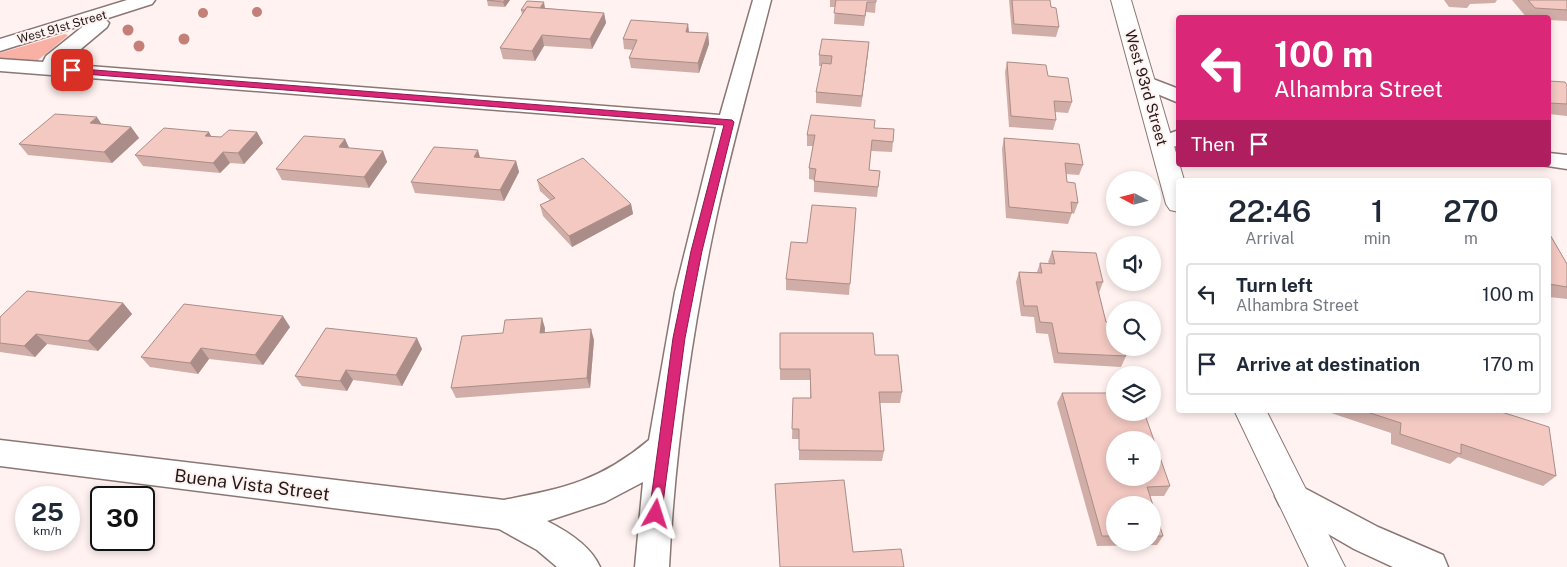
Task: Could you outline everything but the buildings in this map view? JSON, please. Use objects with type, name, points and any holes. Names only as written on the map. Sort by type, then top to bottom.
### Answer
[{"type":"street","name":"West 91st Street","points":[[0,45],[124,9],[146,0]]},
{"type":"street","points":[[652,567],[663,446],[682,319],[696,251],[762,0]]},
{"type":"street","name":"West 93rd Street","points":[[1122,0],[1145,82],[1171,141],[1176,180]]},
{"type":"street","name":"West 91st Street","points":[[53,69],[53,60],[62,51],[97,24],[124,9]]},
{"type":"street","points":[[0,65],[729,122]]},
{"type":"street","points":[[1145,82],[1176,96]]},
{"type":"street","points":[[1551,160],[1567,162]]},
{"type":"street","points":[[1251,413],[1327,567]]},
{"type":"street","name":"Buena Vista Street","points":[[0,453],[504,516],[550,506],[601,489],[622,479],[663,446]]},
{"type":"street","points":[[1291,496],[1366,538],[1431,567]]},
{"type":"street","name":"Buena Vista Street","points":[[504,516],[549,539],[584,567]]},
{"type":"shaded area","points":[[65,34],[68,35],[37,61],[0,59],[0,53]]},
{"type":"route","points":[[72,70],[729,122],[696,251],[679,338],[663,446],[656,514]]}]
